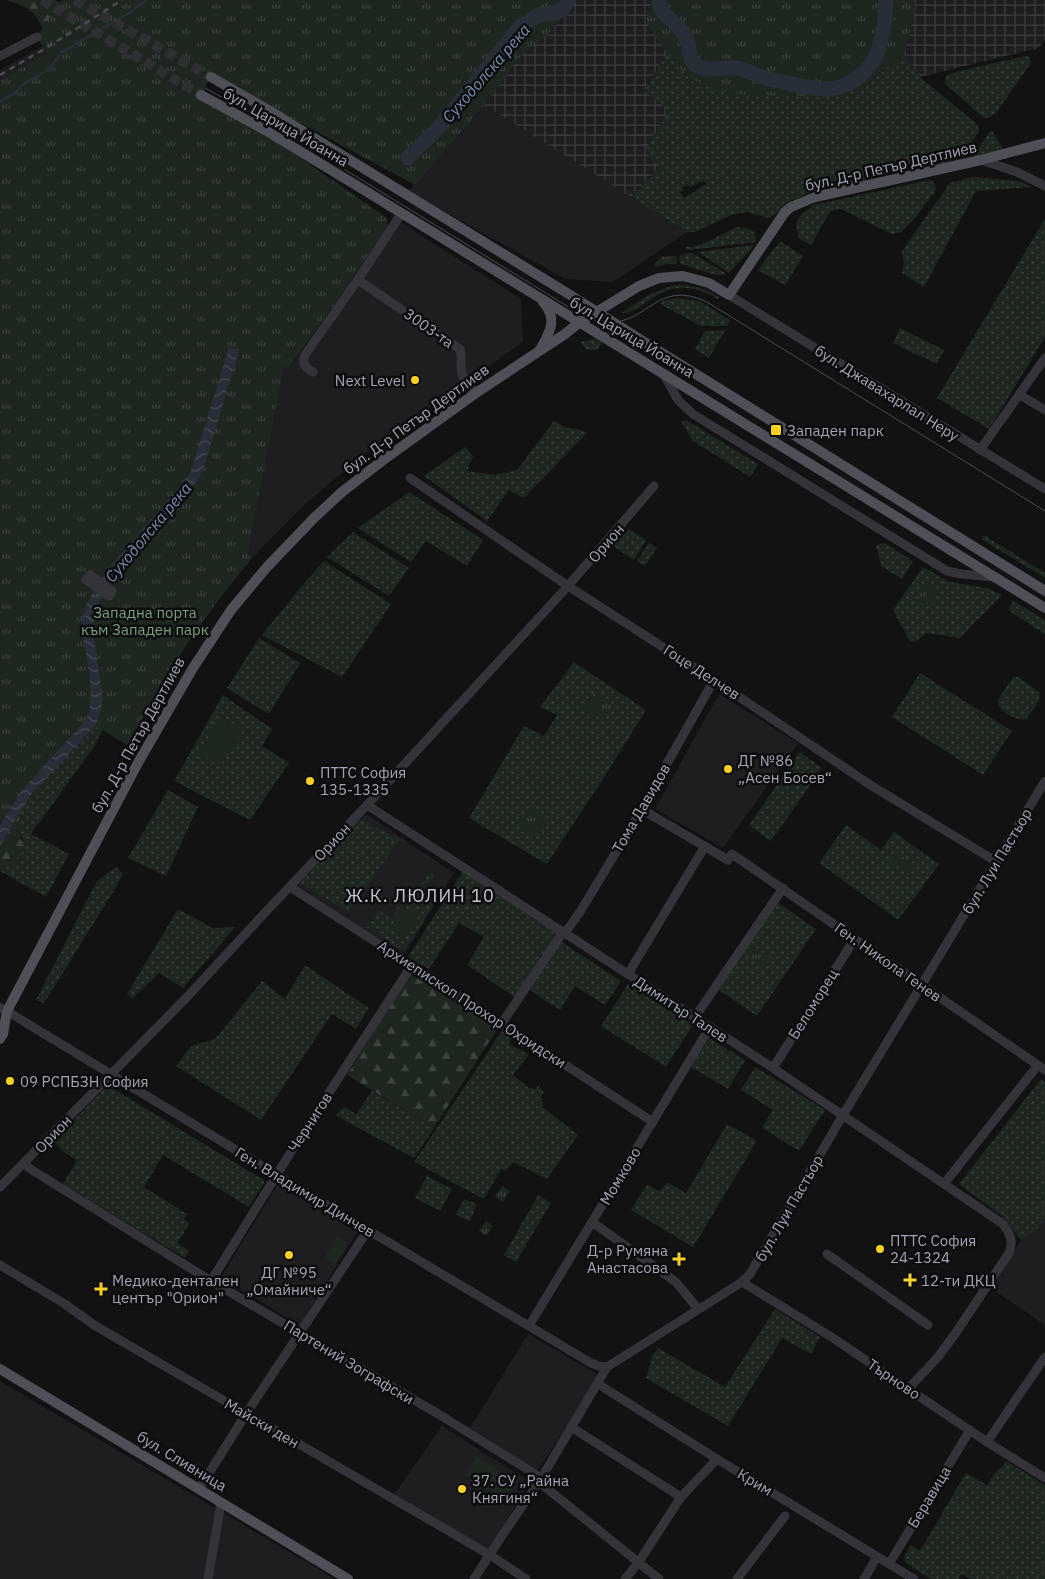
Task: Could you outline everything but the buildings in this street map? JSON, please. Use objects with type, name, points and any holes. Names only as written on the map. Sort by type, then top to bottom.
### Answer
[{"type":"main road","name":"бул. Царица Йоанна","points":[[211,77],[299,128],[598,312],[1045,591]]},
{"type":"main road","name":"бул. Царица Йоанна","points":[[201,95],[279,138],[1045,608]]},
{"type":"main road","name":"бул. Д-р Петър Дертлиев","points":[[0,1039],[3,1034],[2,1012],[139,761],[193,668],[231,610],[267,567],[296,535],[342,492],[476,393],[580,322],[648,281],[672,276],[683,276],[710,283],[729,295],[791,207],[815,197],[1045,144]]},
{"type":"main road","points":[[540,298],[549,310],[552,321],[540,351]]},
{"type":"main road","name":"бул. Сливница","points":[[0,1369],[348,1579]]},
{"type":"street","points":[[0,56],[37,37]]},
{"type":"street","points":[[981,160],[1017,172],[1045,186]]},
{"type":"street","points":[[313,372],[304,365],[304,356],[358,280],[401,214]]},
{"type":"street","name":"3003-та","points":[[358,280],[460,349],[462,355],[460,366],[462,376],[476,393]]},
{"type":"street","name":"бул. Джавахарлал Неру","points":[[729,295],[1045,490]]},
{"type":"street","points":[[980,450],[1045,358]]},
{"type":"street","points":[[663,373],[678,400],[693,414],[947,571],[995,577]]},
{"type":"street","points":[[1020,395],[1045,410]]},
{"type":"street","name":"Гоце Делчев","points":[[410,478],[568,586],[714,680],[872,786],[997,862]]},
{"type":"street","name":"Орион","points":[[0,1187],[188,996],[367,805],[568,586],[654,486]]},
{"type":"street","name":"Тома Давидов","points":[[502,1023],[564,932],[580,912],[714,680]]},
{"type":"street","name":"бул. Луи Пастьор","points":[[474,1579],[539,1482],[607,1367],[742,1282],[750,1274],[997,862],[1041,797],[1045,781]]},
{"type":"street","name":"Димитър Талев","points":[[367,805],[773,1068],[1003,1224],[1011,1236],[1012,1248],[955,1334],[938,1357],[908,1389]]},
{"type":"street","name":"Ген. Никола Генев","points":[[641,808],[782,888],[854,940],[1042,1068]]},
{"type":"street","points":[[628,974],[705,846]]},
{"type":"street","name":"Архиепископ Прохор Охридски","points":[[290,887],[653,1122]]},
{"type":"street","points":[[695,1017],[782,888]]},
{"type":"street","name":"Беломорец","points":[[773,1068],[854,940]]},
{"type":"street","name":"Чернигов","points":[[211,1281],[412,965]]},
{"type":"street","name":"Ген. Владимир Динчев","points":[[2,1012],[111,1074],[591,1363],[607,1367]]},
{"type":"street","name":"Момково","points":[[529,1326],[710,1027]]},
{"type":"street","points":[[944,1184],[1042,1068]]},
{"type":"street","name":"Партений Зографски","points":[[24,1164],[211,1281],[535,1474],[539,1482],[659,1579]]},
{"type":"street","points":[[592,1222],[676,1282],[698,1309]]},
{"type":"street","points":[[199,1489],[246,1414],[368,1230]]},
{"type":"street","points":[[827,1254],[928,1325]]},
{"type":"street","name":"Майски ден","points":[[0,1265],[65,1304],[94,1325],[490,1555],[526,1579]]},
{"type":"street","name":"Търново","points":[[742,1282],[833,1338],[987,1442],[1045,1478]]},
{"type":"street","points":[[987,1442],[1045,1357]]},
{"type":"street","name":"Крим","points":[[598,1384],[716,1459],[914,1579]]},
{"type":"street","points":[[571,1427],[681,1498]]},
{"type":"street","name":"Беравица","points":[[889,1564],[970,1430]]},
{"type":"street","points":[[625,1579],[638,1563],[681,1498],[716,1459]]},
{"type":"street","points":[[208,1579],[221,1502]]},
{"type":"street","points":[[737,1579],[786,1516]]},
{"type":"street","points":[[864,1579],[877,1557]]},
{"type":"shaded area","points":[[574,0],[651,0],[651,10],[646,20],[667,54],[644,91],[670,110],[647,147],[660,166],[631,197],[484,105],[521,56],[551,31]]},
{"type":"shaded area","points":[[914,0],[1045,0],[1045,40],[1039,48],[920,77],[904,54],[915,11]]},
{"type":"shaded area","points":[[44,45],[47,53],[0,80],[0,70]]},
{"type":"shaded area","points":[[484,105],[687,232],[613,282],[565,279],[408,191]]},
{"type":"shaded area","points":[[400,222],[521,299],[523,342],[387,437],[345,470],[301,508],[252,558],[248,554],[284,365],[290,368],[388,226]]},
{"type":"shaded area","name":"ДГ №86 „Асен Босев“","points":[[719,694],[798,743],[723,848],[655,809]]},
{"type":"shaded area","points":[[366,814],[454,873],[404,955],[297,886]]},
{"type":"shaded area","name":"ДГ №95 „Омайниче“","points":[[278,1184],[357,1232],[300,1326],[221,1277]]},
{"type":"shaded area","points":[[1045,1219],[1045,1325],[992,1289],[1021,1240],[1039,1227]]},
{"type":"shaded area","points":[[528,1334],[595,1373],[596,1381],[537,1472],[470,1428]]},
{"type":"shaded area","points":[[0,1381],[323,1572],[334,1579],[0,1579]]},
{"type":"shaded area","name":"37. СУ „Райна Княгиня“","points":[[442,1426],[530,1482],[489,1549],[393,1496]]},
{"type":"green space","points":[[6,0],[54,0],[60,2],[62,0],[43,29],[29,10]]},
{"type":"green space","name":"Западна порта към Западен парк","points":[[62,0],[574,0],[551,31],[521,56],[484,105],[415,185],[212,75],[201,95],[296,155],[387,218],[388,226],[289,368],[284,366],[248,554],[252,558],[217,602],[185,648],[155,696],[128,745],[95,726],[30,796],[0,846],[0,80],[47,53],[37,37]]},
{"type":"green space","points":[[651,0],[914,0],[915,11],[904,54],[861,89],[823,97],[732,94],[690,79],[667,54],[645,20],[650,10]]},
{"type":"green space","points":[[667,54],[690,79],[861,89],[904,54],[920,77],[978,125],[979,132],[959,156],[948,162],[941,164],[939,159],[876,172],[876,178],[814,191],[788,202],[775,215],[768,218],[748,212],[731,215],[695,232],[687,232],[631,197],[660,167],[649,158],[647,147],[669,110],[644,92]],"holes":[[[704,180],[706,184],[684,198],[680,192],[687,185],[691,187]]]},
{"type":"green space","points":[[1026,56],[1029,57],[1031,63],[996,113],[991,117],[984,118],[945,84],[946,76],[955,72]]},
{"type":"green space","points":[[992,131],[1004,150],[974,157],[974,155]]},
{"type":"green space","points":[[972,177],[1018,181],[1033,187],[976,191],[924,287],[902,273],[904,263],[902,251],[950,183]]},
{"type":"green space","points":[[930,180],[935,184],[936,190],[915,218],[901,232],[892,234],[841,209],[830,211],[811,245],[799,239],[798,219],[814,205]]},
{"type":"green space","points":[[1045,219],[1045,337],[989,429],[937,398]]},
{"type":"green space","points":[[738,227],[752,230],[756,242],[688,250],[685,247],[705,243]]},
{"type":"green space","points":[[780,241],[803,256],[785,285],[758,270]]},
{"type":"green space","points":[[753,245],[729,273],[698,252]]},
{"type":"green space","points":[[692,253],[726,275],[716,275],[680,264],[679,258],[682,254]]},
{"type":"green space","points":[[661,257],[677,257],[677,264],[655,267],[655,263]]},
{"type":"green space","points":[[677,285],[699,288],[719,297],[718,299],[704,292],[689,288],[674,289],[659,294],[636,309],[622,313],[648,296]]},
{"type":"green space","points":[[676,298],[699,301],[730,320],[727,326],[701,326],[660,304],[663,301]]},
{"type":"green space","points":[[900,328],[944,350],[937,364],[893,343]]},
{"type":"green space","points":[[725,330],[709,358],[695,349],[705,331]]},
{"type":"green space","points":[[594,339],[602,343],[597,350],[586,350],[581,342]]},
{"type":"green space","points":[[686,420],[758,464],[750,477],[693,441],[683,425],[682,421]]},
{"type":"green space","points":[[554,421],[567,428],[587,433],[524,498],[509,490],[487,521],[424,476],[465,447],[473,456],[467,471],[495,475],[517,470]]},
{"type":"green space","points":[[409,492],[483,540],[467,566],[426,541],[411,562],[358,528]]},
{"type":"green space","points":[[628,529],[646,540],[634,560],[613,546]]},
{"type":"green space","points":[[353,532],[409,568],[389,596],[327,557]]},
{"type":"green space","points":[[984,535],[1045,573],[1045,578],[981,539]]},
{"type":"green space","points":[[649,543],[657,548],[645,566],[637,561]]},
{"type":"green space","points":[[885,543],[913,561],[902,579],[881,566],[876,545]]},
{"type":"green space","points":[[324,561],[391,604],[342,677],[262,635]]},
{"type":"green space","points":[[923,567],[950,582],[987,588],[1002,595],[960,638],[927,633],[915,642],[910,641],[893,610]]},
{"type":"green space","points":[[926,585],[939,592],[931,608],[917,601]]},
{"type":"green space","points":[[1013,601],[1045,620],[1045,634],[1011,612],[1009,608]]},
{"type":"green space","points":[[259,638],[300,663],[269,714],[227,688]]},
{"type":"green space","points":[[574,662],[646,710],[547,864],[469,818],[524,726],[544,736],[557,715],[540,707]]},
{"type":"green space","points":[[920,673],[1012,731],[983,775],[892,717]]},
{"type":"green space","points":[[1014,676],[1039,692],[1038,703],[1026,719],[1017,719],[1008,715],[999,704],[998,700]]},
{"type":"green space","points":[[594,693],[614,705],[604,721],[584,708]]},
{"type":"green space","points":[[223,695],[272,729],[262,746],[289,763],[250,820],[174,781]]},
{"type":"green space","points":[[100,715],[128,745],[102,730],[96,744],[31,834],[69,854],[46,897],[0,871],[0,869],[11,866],[23,839],[19,831],[19,815],[24,805],[37,788],[95,726]]},
{"type":"green space","points":[[221,717],[243,730],[220,766],[199,753]]},
{"type":"green space","points":[[800,752],[822,768],[771,841],[749,825]]},
{"type":"green space","points":[[168,790],[198,807],[166,876],[128,858]]},
{"type":"green space","points":[[530,807],[550,820],[539,837],[519,825]]},
{"type":"green space","points":[[19,815],[19,831],[25,850],[11,866],[0,869],[0,846]]},
{"type":"green space","points":[[359,819],[400,839],[349,912],[300,883]]},
{"type":"green space","points":[[846,825],[881,850],[894,832],[939,864],[898,920],[819,863]]},
{"type":"green space","points":[[897,853],[913,863],[907,873],[891,863]]},
{"type":"green space","points":[[116,867],[123,874],[113,892],[44,1003],[36,1000],[97,881]]},
{"type":"green space","points":[[463,871],[559,933],[516,998],[467,965],[484,937],[459,923],[429,969],[408,957]]},
{"type":"green space","points":[[430,872],[435,875],[424,892],[437,900],[404,951],[367,928],[379,910],[391,918],[404,898],[411,902]]},
{"type":"green space","points":[[778,903],[816,929],[757,1016],[719,990]]},
{"type":"green space","points":[[403,906],[419,915],[405,937],[390,928]]},
{"type":"green space","points":[[178,909],[213,928],[235,927],[183,988],[159,973],[132,999],[127,994]]},
{"type":"green space","points":[[560,941],[621,981],[605,1005],[575,986],[560,1010],[528,989]]},
{"type":"green space","points":[[755,947],[769,957],[762,967],[748,957]]},
{"type":"green space","points":[[305,965],[369,1008],[356,1029],[332,1014],[261,1120],[176,1066],[191,1046],[215,1039],[262,981],[285,999]]},
{"type":"green space","points":[[412,970],[499,1026],[434,1128],[347,1075]]},
{"type":"green space","points":[[628,984],[693,1025],[666,1067],[601,1026]]},
{"type":"green space","points":[[502,1031],[511,1038],[509,1045],[529,1054],[513,1075],[529,1088],[536,1089],[538,1086],[544,1092],[541,1097],[543,1107],[578,1135],[547,1179],[513,1162],[505,1171],[501,1169],[484,1199],[414,1162]]},
{"type":"green space","points":[[709,1038],[745,1060],[728,1089],[691,1067]]},
{"type":"green space","points":[[755,1067],[825,1110],[799,1151],[762,1128],[773,1110],[741,1090]]},
{"type":"green space","points":[[1041,1079],[1045,1082],[1045,1219],[1039,1227],[1021,1240],[1002,1216],[959,1184]]},
{"type":"green space","points":[[107,1085],[265,1181],[249,1207],[163,1155],[144,1187],[187,1214],[184,1219],[190,1223],[177,1243],[189,1251],[185,1258],[63,1184],[77,1160],[65,1153],[54,1142]]},
{"type":"green space","points":[[372,1091],[434,1128],[414,1158],[335,1115],[344,1107],[356,1114]]},
{"type":"green space","points":[[727,1124],[757,1141],[693,1247],[631,1210],[647,1184],[660,1192],[667,1182],[686,1193]]},
{"type":"green space","points":[[427,1176],[452,1189],[440,1211],[415,1198]]},
{"type":"green space","points":[[502,1186],[510,1191],[503,1202],[495,1197]]},
{"type":"green space","points":[[538,1195],[551,1203],[516,1262],[504,1255]]},
{"type":"green space","points":[[464,1199],[477,1204],[470,1221],[456,1215]]},
{"type":"green space","points":[[486,1221],[493,1226],[486,1236],[479,1231]]},
{"type":"green space","points":[[337,1237],[348,1243],[335,1265],[324,1258]]},
{"type":"green space","points":[[775,1309],[820,1337],[811,1354],[782,1338],[728,1426],[646,1378],[652,1356],[658,1348],[725,1387]]},
{"type":"green space","points":[[477,1457],[517,1481],[505,1500],[465,1475]]},
{"type":"green space","points":[[1006,1461],[1045,1485],[1045,1579],[971,1579],[962,1574],[958,1579],[931,1579],[906,1563],[905,1554],[911,1545],[920,1551],[966,1473],[987,1485]]},
{"type":"water","points":[[229,347],[239,350],[199,479],[110,584],[100,600],[93,624],[93,631],[102,703],[95,726],[30,796],[0,846],[0,825],[22,790],[86,720],[91,692],[82,629],[85,608],[102,577],[190,474]]},
{"type":"waterway","points":[[0,102],[15,93],[21,86],[49,69],[62,52],[131,12],[146,0]]},
{"type":"waterway","name":"Суходолска река","points":[[408,158],[441,125],[519,28],[538,15],[551,14],[562,10],[569,0]]},
{"type":"waterway","name":"Суходолска река","points":[[660,0],[660,6],[663,11],[687,39],[692,61],[700,67],[704,69],[736,68],[781,82],[821,89],[836,88],[850,83],[870,66],[881,41],[886,0]]},
{"type":"tunnel","points":[[42,0],[201,95]]},
{"type":"tunnel","points":[[75,0],[211,77]]},
{"type":"tram line","points":[[205,88],[269,123],[580,314],[595,321],[621,321],[633,317],[654,304],[676,295],[690,296],[707,302],[1045,511]]},
{"type":"railway","points":[[0,75],[122,0]]},
{"type":"place","name":"Next Level","points":[[415,380]]},
{"type":"place","name":"Западен парк","points":[[776,430]]},
{"type":"place","name":"ДГ №86 „Асен Босев“","points":[[728,769]]},
{"type":"place","name":"ПТТС София 135-1335","points":[[310,781]]},
{"type":"place","name":"09 РСПБЗН София","points":[[10,1081]]},
{"type":"place","name":"ПТТС София 24-1324","points":[[880,1249]]},
{"type":"place","name":"ДГ №95 „Омайниче“","points":[[289,1255]]},
{"type":"place","name":"Д-р Румяна Анастасова","points":[[679,1259]]},
{"type":"place","name":"12-ти ДКЦ","points":[[910,1280]]},
{"type":"place","name":"Медико-дентален център \"Орион\"","points":[[101,1289]]},
{"type":"place","name":"37. СУ „Райна Княгиня“","points":[[462,1489]]},
{"type":"district","name":"Ж.К. ЛЮЛИН 10","points":[[420,895]]}]
